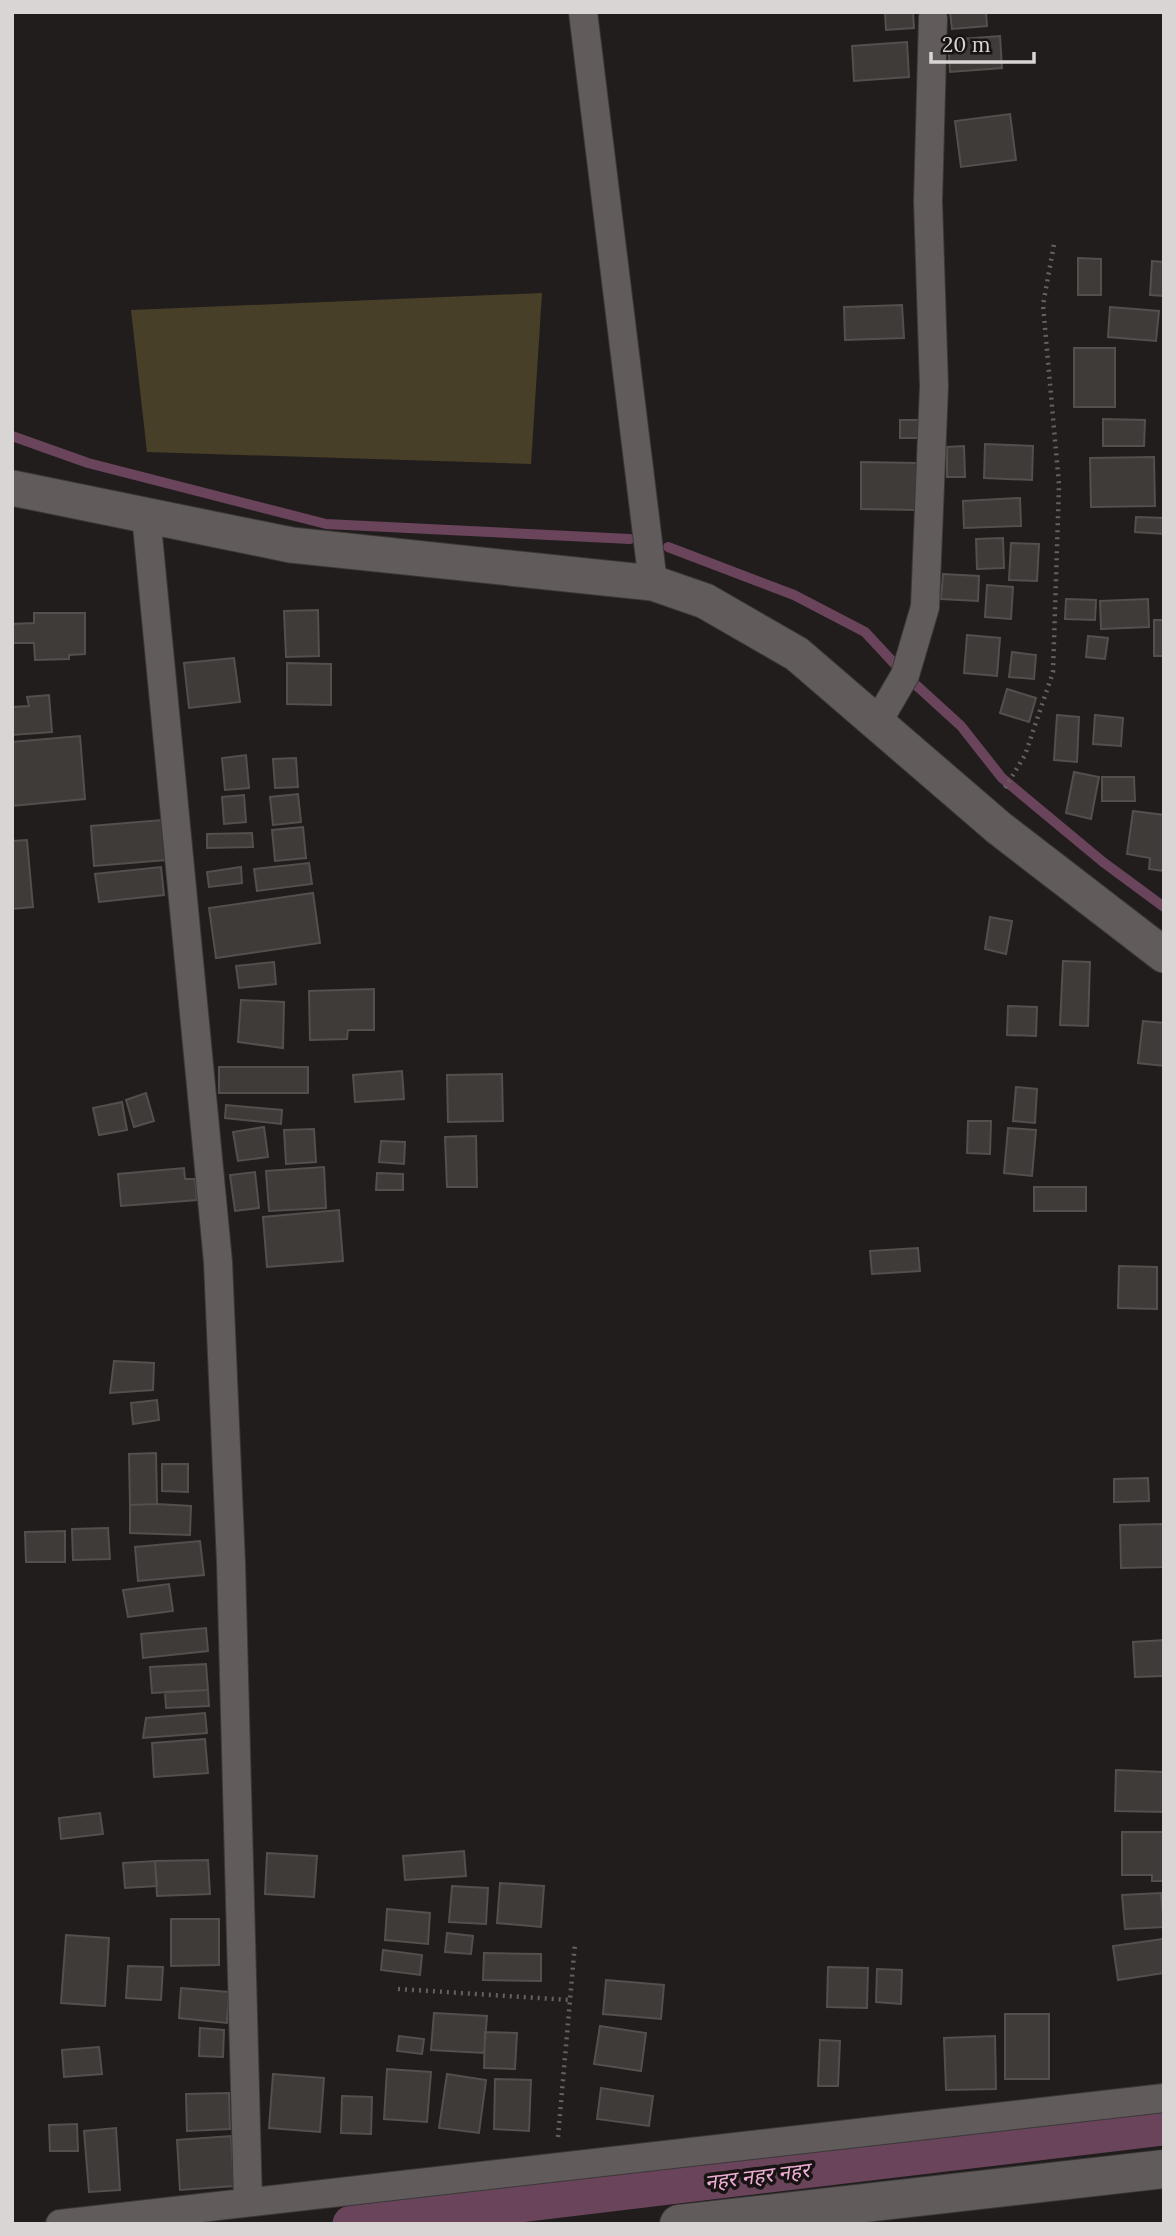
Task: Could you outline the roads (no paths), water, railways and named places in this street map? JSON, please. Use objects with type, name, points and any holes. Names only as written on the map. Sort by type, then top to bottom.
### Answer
[{"type":"main road","points":[[679,2224],[1164,2169]]},
{"type":"street","points":[[583,12],[653,583]]},
{"type":"street","points":[[877,723],[905,675],[925,607],[934,386],[928,201],[933,18]]},
{"type":"street","points":[[12,488],[291,545],[653,583],[705,601],[797,654],[987,819],[1164,955]]},
{"type":"street","points":[[146,515],[218,1262],[232,1563],[247,2202]]},
{"type":"street","points":[[60,2224],[1164,2098]]},
{"type":"waterway","points":[[12,436],[88,463],[326,524],[630,539]]},
{"type":"waterway","points":[[668,547],[794,595],[865,632],[905,675],[961,726],[1002,778],[1103,862],[1164,907]]},
{"type":"waterway","name":"नहर नहर नहर","points":[[351,2224],[1164,2127]]}]
